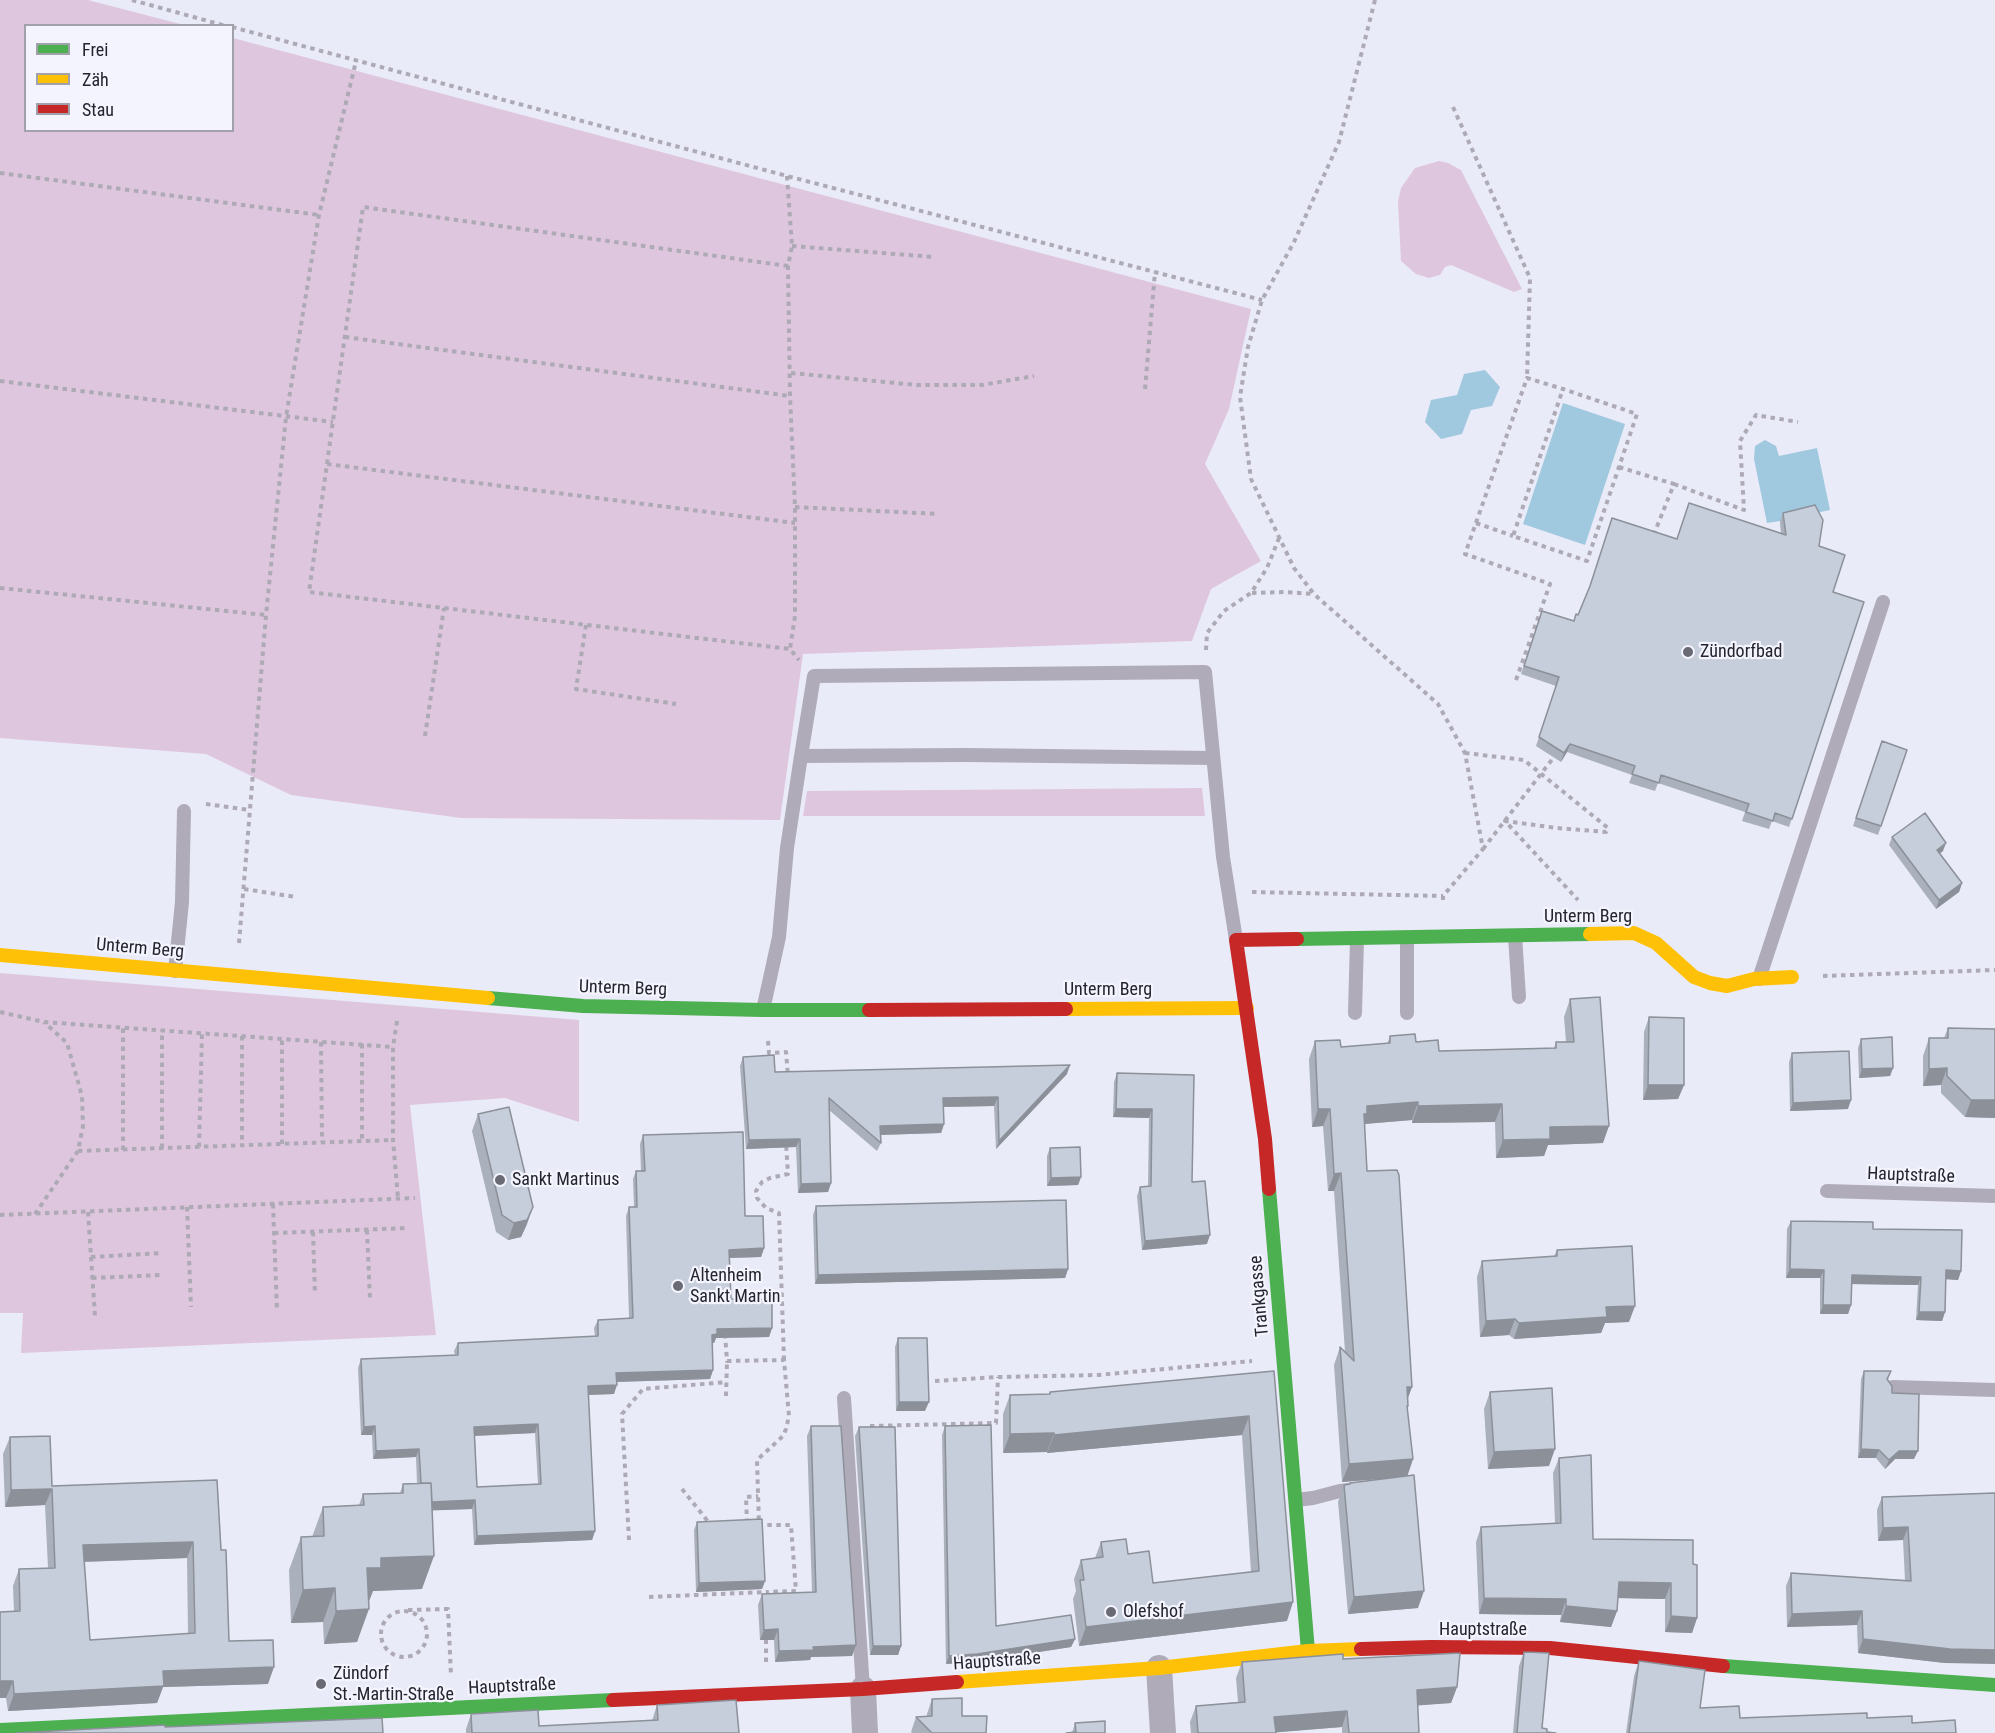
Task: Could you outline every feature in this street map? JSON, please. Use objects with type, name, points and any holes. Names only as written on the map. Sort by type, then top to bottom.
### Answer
[{"type":"street","name":"Unterm Berg","points":[[1236,939],[1357,939],[1634,933],[1656,943],[1694,977],[1710,983],[1727,986],[1759,979],[1792,976]]},
{"type":"street","name":"Trankgasse","points":[[1236,939],[1265,1139],[1308,1651]]},
{"type":"street","name":"Unterm Berg","points":[[0,955],[583,1006],[763,1010],[1247,1008]]},
{"type":"street","name":"Hauptstraße","points":[[0,1730],[862,1689],[1159,1668],[1308,1651],[1431,1647],[1550,1648],[1765,1670],[1995,1685]]},
{"type":"street","points":[[1159,1668],[1163,1733]]},
{"type":"street","points":[[862,1689],[865,1733]]},
{"type":"lane","points":[[1759,979],[1883,602]]},
{"type":"lane","points":[[763,1010],[779,937],[787,848],[814,676],[1205,672],[1212,758],[1236,939]]},
{"type":"lane","points":[[801,756],[966,755],[1212,758]]},
{"type":"lane","points":[[175,970],[182,902],[184,811]]},
{"type":"lane","points":[[1515,936],[1519,997]]},
{"type":"lane","points":[[1407,938],[1407,1013]]},
{"type":"lane","points":[[1355,1013],[1357,939]]},
{"type":"lane","name":"Hauptstraße","points":[[1827,1191],[1995,1196]]},
{"type":"lane","points":[[1893,1387],[1995,1390]]},
{"type":"lane","points":[[844,1398],[862,1689]]},
{"type":"lane","points":[[1296,1500],[1340,1491],[1371,1488]]},
{"type":"path","points":[[132,0],[219,24]]},
{"type":"path","points":[[1375,0],[1339,142],[1294,242],[1262,300],[1248,347],[1240,397],[1251,479],[1294,567],[1314,594],[1438,704],[1465,753],[1483,849]]},
{"type":"path","points":[[234,28],[787,176],[1262,300]]},
{"type":"path","points":[[235,976],[266,615],[286,417],[319,215],[356,61]]},
{"type":"path","points":[[1453,107],[1530,278],[1527,378],[1465,554],[1550,584],[1516,680]]},
{"type":"path","points":[[0,173],[319,215]]},
{"type":"path","points":[[787,176],[792,246],[789,266],[790,396],[795,507],[795,616],[790,649]]},
{"type":"path","points":[[789,266],[363,207],[309,592],[790,649],[814,676]]},
{"type":"path","points":[[792,246],[934,257]]},
{"type":"path","points":[[1145,389],[1155,272]]},
{"type":"path","points":[[345,337],[790,396]]},
{"type":"path","points":[[791,373],[917,385],[982,385],[1035,376]]},
{"type":"path","points":[[1476,523],[1587,561],[1637,414],[1527,378]]},
{"type":"path","points":[[0,381],[333,422]]},
{"type":"path","points":[[1513,536],[1563,389]]},
{"type":"path","points":[[1619,467],[1674,484],[1744,510],[1740,441],[1756,415],[1798,422]]},
{"type":"path","points":[[327,464],[795,523]]},
{"type":"path","points":[[1652,541],[1674,484]]},
{"type":"path","points":[[795,507],[939,514]]},
{"type":"path","points":[[1205,672],[1207,633],[1224,611],[1251,593],[1267,568],[1279,537]]},
{"type":"path","points":[[0,588],[266,615]]},
{"type":"path","points":[[1251,593],[1314,594]]},
{"type":"path","points":[[425,736],[444,608]]},
{"type":"path","points":[[1539,616],[1550,619]]},
{"type":"path","points":[[586,625],[576,689],[676,704]]},
{"type":"path","points":[[1465,753],[1524,760],[1608,828],[1606,831],[1557,828],[1505,821]]},
{"type":"path","points":[[1443,937],[1443,896],[1483,849],[1554,757]]},
{"type":"path","points":[[184,811],[206,804],[250,810]]},
{"type":"path","points":[[1505,821],[1610,934]]},
{"type":"path","points":[[244,889],[296,897]]},
{"type":"path","points":[[1228,891],[1443,896]]},
{"type":"path","points":[[1792,976],[1995,970]]},
{"type":"path","points":[[0,1012],[44,1022],[393,1047]]},
{"type":"path","points":[[35,1214],[78,1151],[83,1126],[82,1096],[67,1042],[44,1022]]},
{"type":"path","points":[[123,1028],[123,1150]]},
{"type":"path","points":[[162,1030],[162,1148]]},
{"type":"path","points":[[199,1147],[202,1033]]},
{"type":"path","points":[[242,1036],[242,1145]]},
{"type":"path","points":[[282,1039],[282,1144]]},
{"type":"path","points":[[395,1040],[393,1047],[393,1140],[398,1198]]},
{"type":"path","points":[[321,1042],[322,1142]]},
{"type":"path","points":[[362,1044],[362,1141]]},
{"type":"path","points":[[768,1047],[770,1053],[786,1052],[788,1077],[782,1077]]},
{"type":"path","points":[[78,1151],[393,1140]]},
{"type":"path","points":[[649,1597],[796,1591],[791,1526],[759,1525],[757,1460],[775,1445],[786,1429],[789,1416],[784,1360],[779,1213],[766,1208],[758,1198],[756,1191],[762,1182],[788,1174],[786,1142]]},
{"type":"path","points":[[0,1215],[415,1197]]},
{"type":"path","points":[[273,1204],[277,1311]]},
{"type":"path","points":[[187,1207],[191,1307]]},
{"type":"path","points":[[88,1212],[94,1316]]},
{"type":"path","points":[[274,1233],[408,1228]]},
{"type":"path","points":[[367,1230],[370,1300]]},
{"type":"path","points":[[313,1232],[315,1294]]},
{"type":"path","points":[[91,1257],[163,1252]]},
{"type":"path","points":[[92,1278],[162,1275]]},
{"type":"path","points":[[724,1330],[727,1361],[726,1396]]},
{"type":"path","points":[[935,1381],[998,1377],[1098,1376],[1283,1358]]},
{"type":"path","points":[[727,1361],[784,1360]]},
{"type":"path","points":[[846,1427],[996,1423],[998,1377]]},
{"type":"path","points":[[629,1540],[622,1414],[643,1389],[727,1382]]},
{"type":"path","points":[[682,1490],[711,1526]]},
{"type":"path","points":[[747,1523],[746,1497],[758,1496]]},
{"type":"path","points":[[766,1592],[766,1603]]},
{"type":"path","points":[[405,1610],[422,1618],[427,1636],[420,1652],[402,1658],[386,1650],[380,1632],[387,1616],[405,1610],[448,1609],[453,1708]]},
{"type":"shaded area","points":[[0,0],[88,0],[180,24],[24,24],[24,132],[234,132],[234,38],[1251,309],[1229,409],[1205,464],[1261,561],[1211,589],[1192,641],[803,654],[780,820],[461,818],[291,795],[206,754],[0,738]]},
{"type":"shaded area","points":[[1439,161],[1461,170],[1522,289],[1514,292],[1451,265],[1445,267],[1440,275],[1429,278],[1416,274],[1401,261],[1398,201],[1401,188],[1415,168]]},
{"type":"shaded area","points":[[1202,788],[1205,816],[803,816],[807,791]]},
{"type":"shaded area","name":"Sankt Martinus","points":[[0,973],[579,1020],[579,1122],[505,1098],[410,1105],[436,1335],[21,1353],[23,1313],[0,1313]]},
{"type":"water","points":[[1485,370],[1500,387],[1492,406],[1471,410],[1462,434],[1441,439],[1425,422],[1431,400],[1457,395],[1464,374]]},
{"type":"water","points":[[1563,403],[1625,424],[1585,545],[1523,524]]},
{"type":"water","points":[[1765,440],[1776,446],[1779,456],[1817,448],[1830,510],[1811,514],[1782,538],[1780,521],[1767,523],[1754,459],[1755,446]]},
{"type":"building","name":"Zündorfbad","points":[[1689,503],[1786,535],[1783,513],[1815,505],[1823,520],[1819,546],[1845,555],[1833,592],[1864,602],[1792,819],[1775,813],[1773,821],[1746,812],[1749,804],[1661,775],[1659,783],[1632,774],[1635,766],[1570,744],[1564,753],[1539,737],[1559,677],[1524,666],[1542,611],[1574,621],[1590,586],[1612,518],[1677,539]]},
{"type":"building","points":[[1882,741],[1907,750],[1881,826],[1856,818]]},
{"type":"building","points":[[1925,813],[1946,843],[1937,850],[1962,883],[1939,900],[1892,837]]},
{"type":"building","points":[[1600,997],[1609,1126],[1550,1127],[1550,1139],[1503,1140],[1502,1104],[1418,1106],[1418,1102],[1367,1106],[1367,1114],[1364,1114],[1367,1171],[1397,1170],[1399,1175],[1412,1387],[1407,1387],[1407,1406],[1413,1459],[1349,1464],[1340,1347],[1354,1361],[1341,1173],[1334,1174],[1330,1109],[1318,1109],[1315,1041],[1340,1040],[1341,1047],[1390,1043],[1390,1036],[1415,1034],[1416,1042],[1438,1040],[1439,1051],[1556,1048],[1556,1042],[1574,1042],[1570,999]]},
{"type":"building","points":[[1649,1017],[1684,1018],[1684,1085],[1648,1085]]},
{"type":"building","points":[[1948,1028],[1995,1029],[1995,1100],[1971,1100],[1947,1076],[1947,1068],[1929,1069],[1929,1038],[1948,1038]]},
{"type":"building","points":[[1892,1037],[1893,1068],[1862,1069],[1861,1039]]},
{"type":"building","points":[[1849,1051],[1851,1100],[1793,1103],[1792,1053]]},
{"type":"building","points":[[774,1055],[775,1072],[1070,1065],[999,1141],[998,1097],[943,1098],[944,1124],[880,1126],[881,1143],[829,1098],[831,1183],[801,1184],[800,1139],[749,1140],[743,1057]]},
{"type":"building","points":[[1117,1073],[1194,1075],[1192,1182],[1205,1181],[1210,1235],[1145,1241],[1140,1187],[1151,1186],[1152,1109],[1116,1109]]},
{"type":"building","points":[[509,1107],[533,1207],[527,1220],[514,1223],[502,1215],[478,1114]]},
{"type":"building","name":"Altenheim Sankt Martin","points":[[743,1132],[745,1216],[763,1216],[764,1248],[729,1250],[731,1299],[772,1299],[772,1328],[717,1329],[717,1334],[712,1335],[713,1370],[616,1373],[617,1385],[588,1386],[595,1531],[477,1536],[475,1500],[432,1502],[431,1483],[421,1483],[419,1449],[376,1451],[375,1426],[364,1427],[361,1359],[458,1355],[458,1343],[598,1336],[598,1320],[633,1318],[629,1207],[637,1207],[636,1171],[645,1171],[643,1135]],"holes":[[[538,1424],[541,1484],[477,1487],[474,1427]]]},
{"type":"building","points":[[1080,1147],[1081,1177],[1051,1178],[1050,1148]]},
{"type":"building","points":[[1066,1200],[1068,1269],[818,1275],[816,1206]]},
{"type":"building","points":[[1791,1221],[1873,1222],[1873,1229],[1962,1230],[1961,1271],[1946,1270],[1945,1312],[1919,1312],[1921,1277],[1852,1275],[1851,1305],[1823,1305],[1824,1270],[1790,1269]]},
{"type":"building","points":[[1632,1246],[1635,1306],[1606,1307],[1607,1317],[1519,1323],[1515,1319],[1486,1321],[1482,1261],[1557,1256],[1557,1250]]},
{"type":"building","points":[[898,1338],[927,1338],[929,1402],[899,1402]]},
{"type":"building","points":[[1274,1371],[1293,1602],[1086,1627],[1080,1580],[1084,1580],[1081,1560],[1103,1557],[1101,1542],[1126,1539],[1128,1554],[1149,1551],[1153,1583],[1259,1571],[1249,1416],[1054,1435],[1054,1433],[1010,1434],[1010,1395],[1050,1394],[1050,1392]]},
{"type":"building","points":[[1864,1371],[1891,1371],[1887,1379],[1892,1386],[1892,1393],[1919,1394],[1918,1451],[1899,1451],[1889,1460],[1879,1450],[1861,1449]]},
{"type":"building","points":[[1552,1388],[1555,1449],[1494,1452],[1490,1392]]},
{"type":"building","points":[[991,1425],[996,1626],[1071,1615],[1075,1639],[949,1656],[945,1426]]},
{"type":"building","points":[[811,1426],[841,1426],[856,1645],[779,1651],[778,1629],[764,1630],[762,1594],[816,1592]]},
{"type":"building","points":[[859,1427],[895,1427],[901,1646],[873,1646]]},
{"type":"building","points":[[50,1436],[52,1486],[217,1480],[221,1550],[226,1550],[229,1641],[273,1640],[274,1667],[163,1671],[164,1686],[14,1694],[13,1681],[0,1681],[0,1612],[20,1611],[19,1569],[55,1568],[52,1489],[11,1490],[10,1437]],"holes":[[[193,1542],[195,1633],[90,1640],[83,1545]]]},
{"type":"building","points":[[1591,1455],[1593,1539],[1693,1540],[1693,1564],[1697,1565],[1697,1618],[1671,1616],[1671,1583],[1619,1582],[1617,1611],[1566,1606],[1566,1599],[1484,1598],[1481,1527],[1561,1523],[1559,1458]]},
{"type":"building","points":[[1414,1475],[1424,1591],[1354,1597],[1344,1485]]},
{"type":"building","points":[[431,1483],[434,1556],[381,1558],[381,1568],[367,1568],[369,1609],[336,1611],[335,1588],[303,1590],[301,1537],[324,1536],[323,1507],[364,1505],[363,1494],[403,1493],[403,1484]]},
{"type":"building","points":[[1995,1493],[1995,1650],[1950,1649],[1863,1639],[1862,1611],[1792,1614],[1791,1573],[1911,1581],[1908,1527],[1883,1528],[1882,1497]]},
{"type":"building","points":[[762,1519],[765,1581],[699,1583],[697,1522]]},
{"type":"building","points":[[1524,1652],[1549,1653],[1542,1728],[1547,1729],[1547,1732],[1556,1733],[1517,1733]]},
{"type":"building","points":[[1460,1653],[1457,1687],[1417,1690],[1419,1733],[1349,1733],[1347,1711],[1274,1717],[1276,1733],[1198,1733],[1196,1706],[1245,1702],[1242,1662],[1343,1654],[1343,1659]]},
{"type":"building","points":[[1639,1661],[1705,1670],[1700,1708],[1739,1706],[1740,1718],[1867,1713],[1867,1718],[1912,1716],[1912,1723],[1955,1720],[1956,1733],[1629,1733]]},
{"type":"building","points":[[962,1698],[962,1716],[987,1716],[986,1733],[932,1733],[916,1717],[932,1716],[932,1699]]},
{"type":"building","points":[[736,1700],[739,1733],[472,1733],[471,1714],[538,1710],[539,1726],[658,1720],[657,1705]]},
{"type":"building","points":[[382,1718],[383,1733],[16,1733],[165,1725],[165,1727]]},
{"type":"building","points":[[1105,1721],[1105,1733],[1066,1733],[1076,1732],[1075,1723]]},
{"type":"traffic: fast","points":[[1297,939],[1590,934]]},
{"type":"traffic: fast","points":[[488,998],[583,1006],[869,1010]]},
{"type":"traffic: fast","points":[[1269,1189],[1308,1651]]},
{"type":"traffic: fast","points":[[1723,1666],[1995,1685]]},
{"type":"traffic: fast","points":[[0,1730],[613,1700]]},
{"type":"traffic: slow","points":[[1590,934],[1634,933],[1656,943],[1694,977],[1710,983],[1727,986],[1754,979],[1792,977]]},
{"type":"traffic: slow","points":[[0,955],[488,998]]},
{"type":"traffic: slow","points":[[1066,1009],[1247,1008]]},
{"type":"traffic: slow","points":[[957,1682],[1159,1668],[1308,1651],[1361,1649]]},
{"type":"traffic: jam","points":[[1269,1189],[1265,1139],[1236,940],[1297,939]]},
{"type":"traffic: jam","points":[[869,1010],[1066,1009]]},
{"type":"traffic: jam","points":[[1361,1649],[1550,1648],[1723,1666]]},
{"type":"traffic: jam","points":[[613,1700],[863,1689],[957,1682]]},
{"type":"place","name":"Zündorfbad","points":[[1688,652]]},
{"type":"place","name":"Sankt Martinus","points":[[500,1180]]},
{"type":"place","name":"Altenheim Sankt Martin","points":[[678,1286]]},
{"type":"place","name":"Olefshof","points":[[1111,1612]]},
{"type":"place","name":"Zündorf St.-Martin-Straße","points":[[321,1684]]}]
